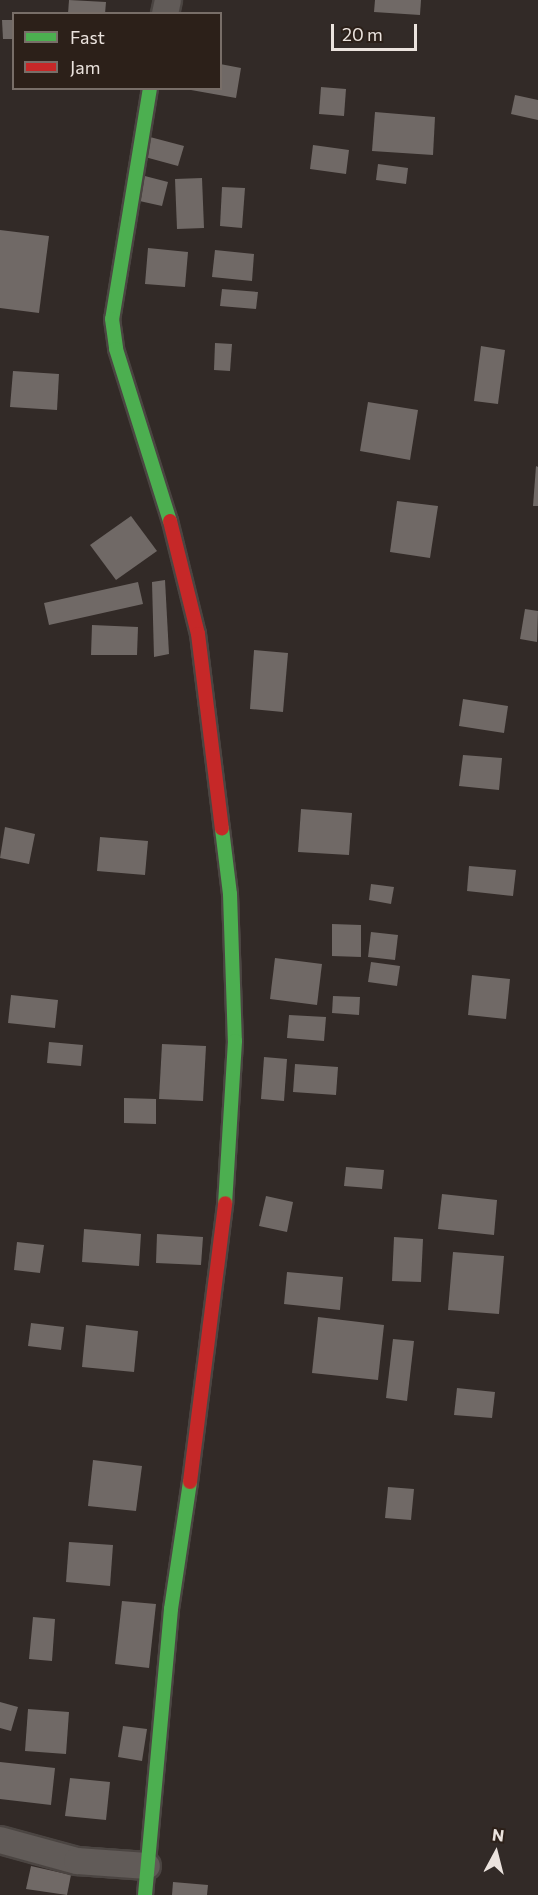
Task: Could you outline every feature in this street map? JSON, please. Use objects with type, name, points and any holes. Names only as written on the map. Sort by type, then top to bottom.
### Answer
[{"type":"street","points":[[145,1895],[173,1586],[212,1328],[231,1151],[235,1041],[230,894],[198,634],[177,542],[116,349],[112,319],[150,90]]},
{"type":"street","points":[[0,1840],[77,1861],[147,1866]]},
{"type":"building","points":[[69,0],[106,2],[105,12],[68,12]]},
{"type":"building","points":[[375,0],[421,0],[420,15],[374,12]]},
{"type":"building","points":[[2,20],[12,20],[12,39],[3,39]]},
{"type":"building","points":[[222,64],[241,68],[236,98],[191,90],[222,90]]},
{"type":"building","points":[[321,87],[346,89],[344,116],[319,114]]},
{"type":"building","points":[[515,95],[538,100],[538,120],[511,114]]},
{"type":"building","points":[[375,112],[435,117],[433,155],[372,151]]},
{"type":"building","points":[[150,137],[184,146],[178,166],[145,157]]},
{"type":"building","points":[[313,145],[349,150],[346,174],[310,169]]},
{"type":"building","points":[[378,164],[408,168],[406,184],[376,180]]},
{"type":"building","points":[[141,175],[168,182],[162,206],[135,200]]},
{"type":"building","points":[[202,178],[204,228],[177,229],[175,179]]},
{"type":"building","points":[[222,187],[245,188],[242,228],[220,226]]},
{"type":"building","points":[[0,230],[49,236],[39,313],[0,308]]},
{"type":"building","points":[[148,248],[188,252],[185,287],[145,284]]},
{"type":"building","points":[[215,250],[254,254],[252,281],[212,277]]},
{"type":"building","points":[[222,289],[258,292],[256,309],[220,306]]},
{"type":"building","points":[[215,343],[232,344],[230,371],[214,370]]},
{"type":"building","points":[[481,346],[505,350],[498,404],[474,401]]},
{"type":"building","points":[[13,371],[59,374],[57,410],[10,407]]},
{"type":"building","points":[[368,402],[418,410],[410,460],[360,451]]},
{"type":"building","points":[[536,466],[538,467],[538,506],[533,506]]},
{"type":"building","points":[[397,501],[438,506],[430,558],[390,552]]},
{"type":"building","points":[[131,516],[157,551],[116,580],[90,545]]},
{"type":"building","points":[[165,580],[169,654],[154,657],[152,582]]},
{"type":"building","points":[[138,582],[143,604],[49,625],[44,603]]},
{"type":"building","points":[[525,609],[538,611],[537,642],[520,639]]},
{"type":"building","points":[[92,625],[138,627],[137,655],[91,655]]},
{"type":"building","points":[[254,650],[288,653],[283,712],[250,709]]},
{"type":"building","points":[[463,699],[508,706],[504,733],[459,726]]},
{"type":"building","points":[[463,755],[502,758],[499,790],[459,786]]},
{"type":"building","points":[[301,809],[352,813],[349,855],[298,852]]},
{"type":"building","points":[[5,827],[35,834],[29,864],[0,858]]},
{"type":"building","points":[[100,837],[148,841],[145,875],[97,871]]},
{"type":"building","points":[[469,866],[516,870],[513,896],[467,891]]},
{"type":"building","points":[[371,884],[394,887],[391,904],[369,900]]},
{"type":"building","points":[[332,924],[361,925],[361,957],[332,956]]},
{"type":"building","points":[[371,932],[398,935],[395,960],[368,957]]},
{"type":"building","points":[[275,958],[322,964],[317,1005],[270,999]]},
{"type":"building","points":[[371,962],[400,966],[397,986],[368,982]]},
{"type":"building","points":[[472,975],[510,979],[506,1019],[468,1015]]},
{"type":"building","points":[[11,995],[58,1000],[55,1028],[8,1023]]},
{"type":"building","points":[[333,996],[360,997],[359,1015],[332,1013]]},
{"type":"building","points":[[289,1015],[326,1017],[324,1041],[287,1038]]},
{"type":"building","points":[[49,1042],[83,1045],[81,1066],[47,1063]]},
{"type":"building","points":[[162,1044],[206,1046],[203,1101],[159,1099]]},
{"type":"building","points":[[264,1057],[287,1059],[284,1101],[261,1099]]},
{"type":"building","points":[[295,1064],[338,1067],[336,1095],[293,1092]]},
{"type":"building","points":[[124,1098],[156,1099],[156,1124],[124,1123]]},
{"type":"building","points":[[346,1167],[384,1170],[382,1189],[344,1186]]},
{"type":"building","points":[[442,1194],[497,1200],[494,1235],[438,1229]]},
{"type":"building","points":[[266,1196],[293,1202],[287,1232],[259,1226]]},
{"type":"building","points":[[84,1229],[141,1234],[139,1266],[82,1262]]},
{"type":"building","points":[[157,1234],[203,1237],[201,1265],[156,1263]]},
{"type":"building","points":[[394,1237],[423,1239],[421,1282],[392,1281]]},
{"type":"building","points":[[17,1242],[44,1245],[40,1273],[14,1270]]},
{"type":"building","points":[[453,1252],[504,1256],[499,1314],[448,1310]]},
{"type":"building","points":[[287,1272],[343,1277],[340,1310],[284,1304]]},
{"type":"building","points":[[318,1317],[384,1325],[378,1380],[312,1373]]},
{"type":"building","points":[[31,1323],[64,1327],[61,1350],[28,1346]]},
{"type":"building","points":[[86,1325],[138,1331],[134,1372],[82,1367]]},
{"type":"building","points":[[393,1339],[414,1341],[407,1401],[386,1398]]},
{"type":"building","points":[[457,1388],[495,1392],[492,1418],[454,1415]]},
{"type":"building","points":[[93,1460],[142,1466],[136,1511],[88,1506]]},
{"type":"building","points":[[388,1487],[414,1489],[411,1520],[385,1518]]},
{"type":"building","points":[[69,1542],[113,1545],[110,1586],[66,1582]]},
{"type":"building","points":[[122,1601],[156,1604],[149,1668],[115,1664]]},
{"type":"building","points":[[33,1617],[55,1619],[52,1661],[29,1659]]},
{"type":"building","points":[[0,1702],[18,1707],[11,1731],[0,1728]]},
{"type":"building","points":[[28,1709],[69,1712],[66,1754],[25,1751]]},
{"type":"building","points":[[123,1726],[147,1729],[142,1761],[118,1757]]},
{"type":"building","points":[[0,1762],[55,1768],[51,1805],[0,1799]]},
{"type":"building","points":[[70,1778],[110,1782],[106,1820],[65,1816]]},
{"type":"building","points":[[31,1866],[71,1875],[67,1895],[26,1889]]},
{"type":"building","points":[[173,1882],[208,1885],[207,1895],[172,1895]]},
{"type":"traffic: fast","points":[[150,90],[112,319],[116,349],[170,521]]},
{"type":"traffic: fast","points":[[222,829],[230,894],[235,1041],[225,1203]]},
{"type":"traffic: fast","points":[[145,1895],[171,1609],[190,1482]]},
{"type":"traffic: jam","points":[[170,521],[198,634],[222,829]]},
{"type":"traffic: jam","points":[[190,1482],[225,1203]]}]
